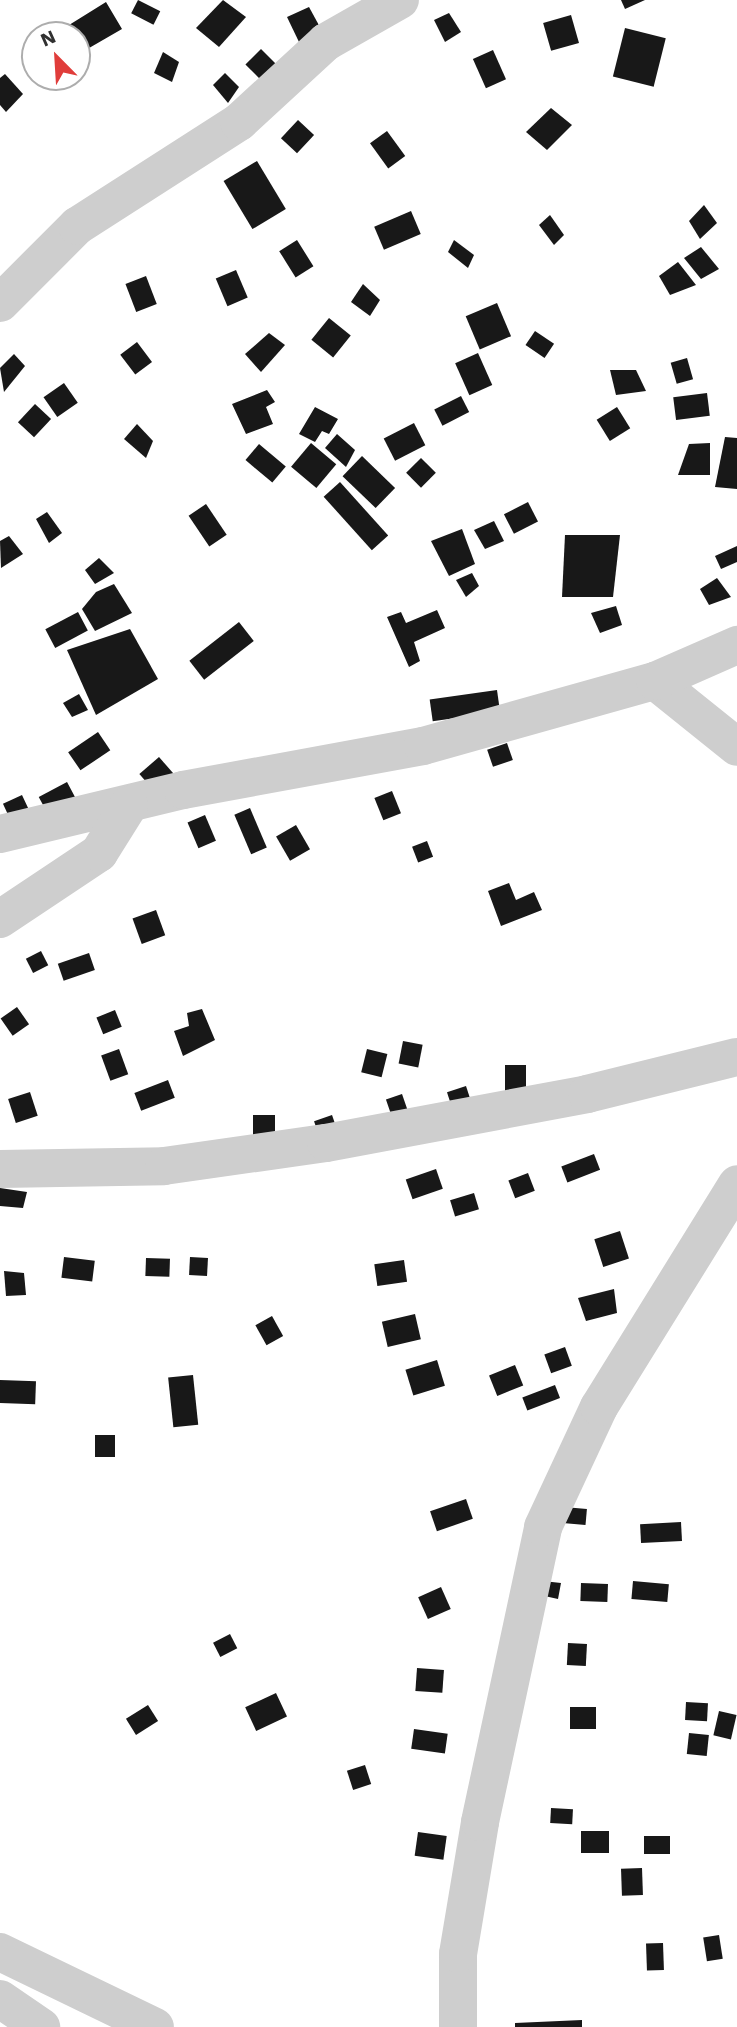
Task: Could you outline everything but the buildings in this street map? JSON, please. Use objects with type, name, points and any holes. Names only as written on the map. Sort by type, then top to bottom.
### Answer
[{"type":"street","points":[[0,303],[17,268],[77,226],[239,122],[326,42],[400,0]]},
{"type":"street","points":[[0,834],[183,790],[423,746],[655,681],[737,645]]},
{"type":"street","points":[[655,681],[737,747]]},
{"type":"street","points":[[0,919],[99,853],[129,805]]},
{"type":"street","points":[[0,1169],[164,1166],[326,1143],[587,1094],[737,1057]]},
{"type":"street","points":[[458,2027],[458,1954],[478,1835],[543,1527],[599,1407],[737,1184]]},
{"type":"street","points":[[0,1952],[155,2027]]},
{"type":"street","points":[[0,1999],[41,2027]]}]
